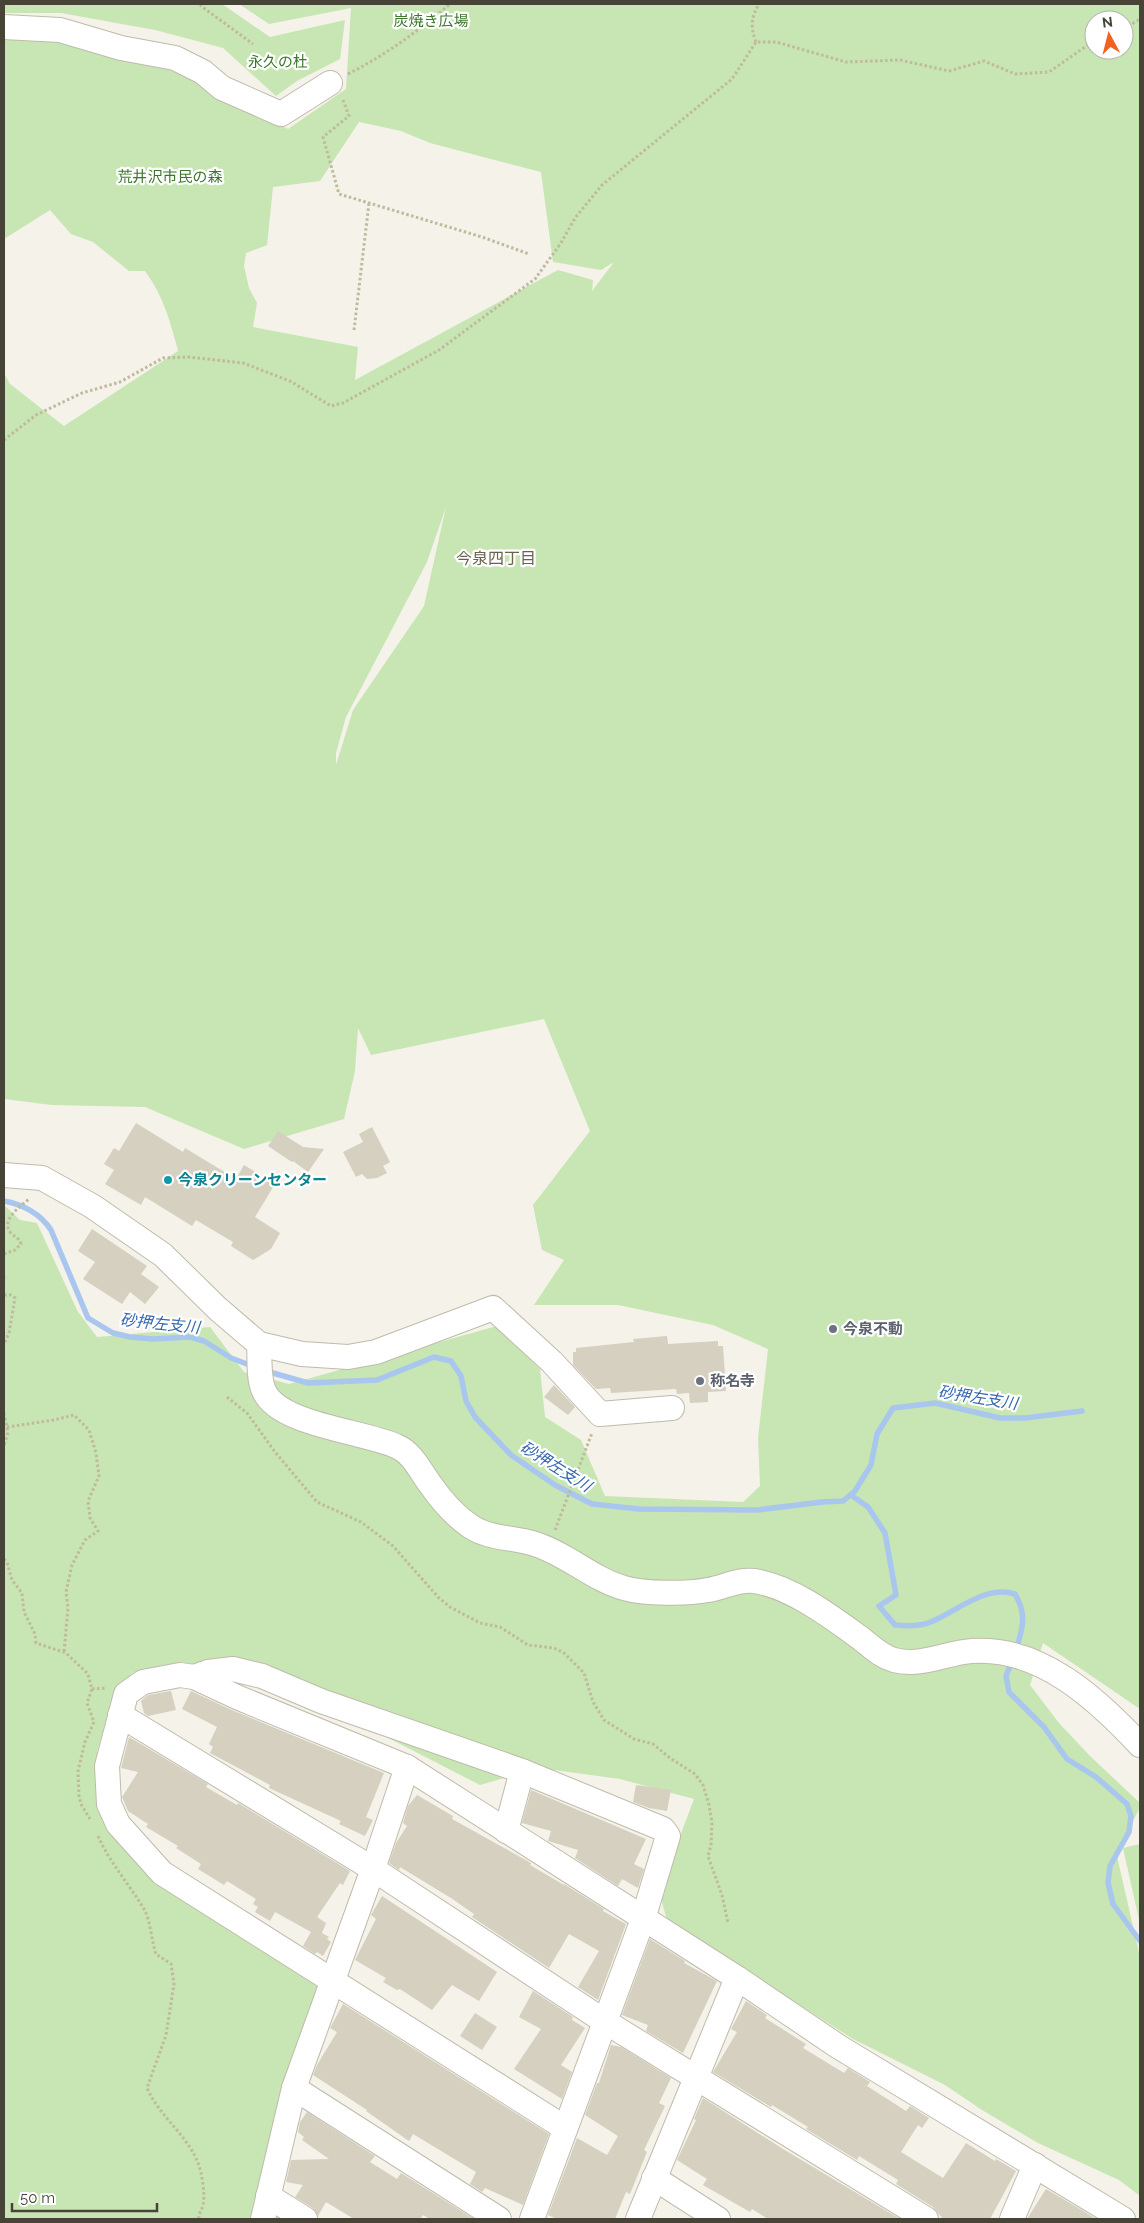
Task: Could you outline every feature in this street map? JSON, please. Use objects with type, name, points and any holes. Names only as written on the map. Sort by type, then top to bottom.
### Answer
[{"type":"street","points":[[4,27],[60,30],[121,48],[175,58],[203,72],[222,88],[281,114],[330,83]]},
{"type":"street","points":[[4,1175],[42,1178],[92,1206],[163,1255],[218,1309],[259,1344],[302,1354],[348,1358],[376,1352],[493,1308],[552,1362],[600,1414],[672,1408]]},
{"type":"street","points":[[259,1344],[262,1388],[268,1400],[280,1409],[301,1419],[398,1446],[415,1460],[440,1497],[471,1527],[492,1536],[533,1543],[608,1582],[624,1588],[640,1591],[708,1590],[732,1583],[753,1581],[770,1586],[808,1602],[875,1650],[893,1660],[914,1662],[969,1651],[984,1651],[1014,1656],[1044,1667],[1083,1690],[1116,1718],[1140,1745]]},
{"type":"street","points":[[194,1677],[208,1672],[233,1669],[262,1676],[321,1701],[522,1771],[663,1829],[668,1836],[643,1919],[532,2219]]},
{"type":"street","points":[[565,2128],[162,1873],[118,1824],[109,1804],[107,1766],[126,1694],[142,1682],[180,1675],[194,1677],[238,1698],[407,1767],[737,1978],[839,2047],[1123,2219]]},
{"type":"street","points":[[120,1715],[373,1869],[604,2021],[926,2219]]},
{"type":"street","points":[[264,2219],[294,2088],[373,1869],[407,1767]]},
{"type":"street","points":[[506,1831],[522,1771]]},
{"type":"street","points":[[638,2219],[737,1978]]},
{"type":"street","points":[[294,2088],[499,2219]]},
{"type":"street","points":[[1012,2219],[1035,2165]]},
{"type":"street","points":[[654,2178],[718,2219]]},
{"type":"street","points":[[268,2196],[305,2219]]},
{"type":"path","points":[[201,4],[201,6],[253,44]]},
{"type":"path","points":[[450,4],[417,33],[371,62],[330,83],[346,103],[349,116],[323,136],[339,194],[482,237],[529,254]]},
{"type":"path","points":[[756,42],[751,29],[754,13],[759,4]]},
{"type":"path","points":[[756,42],[776,42],[846,62],[900,60],[949,71],[984,60],[1015,74],[1049,72],[1084,47]]},
{"type":"path","points":[[4,440],[36,415],[82,393],[120,382],[163,358],[189,357],[243,363],[290,381],[331,406],[343,402],[439,350],[535,279],[561,243],[575,218],[602,185],[732,80],[756,42]]},
{"type":"path","points":[[354,330],[369,203]]},
{"type":"path","points":[[4,1254],[15,1250],[21,1244],[20,1240],[9,1230],[8,1225],[12,1215],[28,1200],[60,1188]]},
{"type":"path","points":[[4,1276],[4,1281]]},
{"type":"path","points":[[4,1295],[11,1295],[15,1298],[9,1333],[4,1344]]},
{"type":"path","points":[[228,1397],[247,1413],[275,1452],[317,1502],[361,1522],[394,1546],[439,1598],[450,1607],[480,1623],[504,1629],[528,1645],[554,1648],[564,1653],[584,1673],[593,1702],[604,1720],[634,1739],[654,1744],[670,1758],[695,1774],[703,1785],[709,1806],[712,1822],[711,1845],[708,1856],[722,1895],[728,1924]]},
{"type":"path","points":[[4,1413],[8,1438],[4,1446]]},
{"type":"path","points":[[547,1549],[600,1414]]},
{"type":"path","points":[[7,1427],[74,1415],[89,1430],[96,1453],[99,1476],[88,1501],[90,1518],[98,1531],[85,1540],[72,1565],[66,1592],[68,1608],[64,1652]]},
{"type":"path","points":[[4,1559],[7,1562],[12,1580],[22,1593],[24,1612],[36,1643],[64,1652],[88,1674],[92,1689],[87,1703],[94,1722],[83,1749],[78,1771],[80,1781],[78,1788],[82,1806],[94,1826]]},
{"type":"path","points":[[98,1835],[105,1851],[121,1877],[143,1908],[156,1954],[171,1964],[174,1984],[166,2036],[147,2088],[155,2104],[194,2153],[201,2174],[204,2204],[199,2213],[199,2219]]},
{"type":"green space","name":"永久の杜","points":[[4,4],[222,4],[270,37],[345,20],[340,59],[297,81],[276,96],[223,48],[155,30],[61,13],[4,13]]},
{"type":"green space","points":[[239,4],[1140,4],[1140,1709],[1043,1643],[1030,1685],[1059,1723],[1090,1756],[1140,1803],[1140,1808],[1116,1852],[1140,1957],[1140,2196],[1119,2180],[1038,2143],[982,2110],[945,2085],[853,2039],[667,1920],[659,1892],[694,1799],[620,1779],[539,1768],[480,1785],[330,1708],[182,1662],[132,1673],[111,1706],[97,1751],[97,1794],[115,1830],[323,1982],[251,2219],[4,2219],[4,1205],[20,1220],[37,1223],[78,1312],[97,1337],[210,1327],[244,1372],[289,1384],[497,1326],[540,1369],[545,1417],[581,1440],[605,1496],[743,1502],[760,1486],[758,1438],[768,1349],[713,1325],[618,1305],[534,1305],[564,1260],[542,1250],[533,1205],[590,1131],[544,1019],[371,1055],[358,1028],[355,1071],[344,1119],[244,1149],[145,1107],[52,1105],[4,1099],[4,373],[10,384],[64,426],[178,351],[162,299],[145,271],[129,271],[93,242],[71,234],[50,210],[4,239],[4,34],[75,41],[206,81],[288,129],[346,89],[351,8],[269,24]],"holes":[[[359,122],[401,131],[430,143],[541,172],[553,262],[601,270],[614,262],[592,291],[593,280],[558,270],[355,380],[358,347],[253,327],[257,303],[249,288],[244,266],[246,253],[267,245],[273,187],[320,181]],[[446,507],[424,606],[353,710],[336,765],[336,753],[346,717],[427,562]]]},
{"type":"green space","points":[[1140,1844],[1140,1924],[1123,1848]]},
{"type":"building","name":"今泉クリーンセンター","points":[[136,1123],[183,1152],[185,1148],[236,1179],[244,1165],[275,1184],[255,1217],[280,1233],[271,1249],[253,1260],[231,1246],[233,1242],[196,1220],[192,1226],[145,1197],[141,1205],[105,1184],[114,1170],[104,1164],[114,1148],[119,1151]]},
{"type":"building","points":[[372,1127],[390,1162],[383,1166],[387,1173],[377,1178],[367,1179],[362,1174],[356,1177],[343,1152],[363,1142],[359,1134]]},
{"type":"building","points":[[278,1131],[303,1147],[324,1149],[308,1172],[268,1146]]},
{"type":"building","points":[[92,1229],[147,1266],[141,1274],[159,1287],[145,1304],[130,1292],[122,1304],[83,1279],[95,1262],[78,1251]]},
{"type":"building","points":[[667,1336],[668,1344],[718,1341],[718,1346],[723,1346],[726,1391],[708,1392],[708,1402],[690,1403],[689,1393],[677,1394],[676,1389],[611,1393],[610,1388],[596,1389],[573,1365],[573,1352],[576,1352],[576,1348],[634,1342],[633,1339]]},
{"type":"building","points":[[554,1385],[575,1407],[568,1415],[544,1397]]},
{"type":"building","points":[[171,1691],[176,1710],[148,1716],[144,1713],[141,1701],[148,1695]]},
{"type":"building","points":[[191,1691],[234,1711],[384,1773],[366,1817],[373,1820],[365,1836],[339,1824],[341,1821],[269,1788],[270,1785],[210,1753],[213,1747],[209,1744],[217,1727],[182,1709]]},
{"type":"building","points":[[129,1737],[208,1784],[206,1787],[237,1805],[238,1803],[350,1871],[343,1885],[340,1883],[317,1917],[326,1923],[322,1933],[329,1937],[327,1939],[331,1942],[323,1956],[317,1952],[315,1954],[303,1946],[311,1932],[275,1912],[270,1921],[255,1912],[258,1907],[253,1904],[256,1899],[227,1881],[224,1885],[198,1869],[201,1864],[176,1848],[178,1846],[146,1827],[148,1824],[128,1811],[122,1797],[138,1772],[121,1768]]},
{"type":"building","points":[[636,1785],[671,1790],[667,1811],[649,1808],[633,1802]]},
{"type":"building","points":[[531,1790],[646,1839],[634,1864],[644,1869],[638,1888],[622,1879],[618,1886],[575,1858],[578,1850],[548,1841],[551,1831],[522,1823]]},
{"type":"building","points":[[417,1795],[453,1816],[452,1819],[531,1863],[530,1865],[564,1884],[604,1909],[603,1911],[626,1924],[598,2000],[578,1987],[599,1951],[569,1934],[549,1968],[472,1917],[474,1914],[451,1898],[400,1867],[399,1870],[389,1863],[396,1843],[407,1826],[403,1823],[408,1806]]},
{"type":"building","points":[[382,1896],[497,1972],[479,2001],[452,1985],[432,2010],[400,1989],[397,1990],[383,1982],[386,1978],[355,1960],[376,1919],[371,1915]]},
{"type":"building","points":[[650,1939],[685,1961],[684,1963],[717,1981],[683,2053],[646,2031],[648,2025],[622,2015]]},
{"type":"building","points":[[533,1991],[573,2017],[572,2020],[585,2028],[561,2065],[572,2072],[562,2099],[514,2069],[541,2029],[519,2017]]},
{"type":"building","points":[[746,2001],[767,2015],[765,2018],[806,2044],[803,2048],[844,2073],[848,2068],[870,2082],[867,2086],[906,2111],[910,2106],[929,2118],[922,2128],[918,2125],[901,2152],[943,2178],[966,2143],[995,2161],[996,2159],[1016,2171],[990,2219],[943,2219],[933,2207],[896,2184],[898,2180],[859,2156],[857,2160],[806,2129],[808,2127],[772,2105],[771,2107],[713,2072],[737,2032],[731,2029]]},
{"type":"building","points":[[343,2004],[549,2134],[523,2205],[485,2188],[482,2192],[470,2184],[476,2172],[413,2134],[409,2141],[367,2110],[313,2075],[337,2032],[330,2028]]},
{"type":"building","points":[[475,2013],[497,2027],[482,2050],[460,2036]]},
{"type":"building","points":[[611,2045],[621,2047],[671,2078],[659,2103],[665,2106],[644,2150],[647,2152],[630,2194],[626,2192],[615,2219],[557,2219],[548,2215],[577,2138],[607,2155],[618,2136],[585,2115],[597,2083],[599,2083]]},
{"type":"building","points":[[703,2098],[783,2149],[900,2219],[768,2219],[752,2209],[750,2212],[703,2185],[707,2179],[677,2160],[696,2120],[694,2119]]},
{"type":"building","points":[[307,2112],[375,2156],[370,2162],[397,2179],[401,2173],[474,2219],[430,2219],[423,2215],[420,2219],[354,2219],[326,2202],[318,2216],[313,2208],[295,2197],[303,2185],[286,2182],[291,2160],[329,2159],[302,2140],[304,2137],[298,2132],[300,2122]]},
{"type":"building","points":[[1046,2189],[1080,2209],[1096,2219],[1027,2219]]},
{"type":"waterway","name":"砂押左支川","points":[[4,1201],[30,1211],[47,1224],[88,1318],[113,1333],[130,1337],[153,1339],[190,1337],[204,1341],[231,1358],[255,1367]]},
{"type":"waterway","name":"砂押左支川","points":[[266,1371],[308,1383],[377,1380],[434,1357],[451,1361],[461,1376],[466,1401],[475,1417],[511,1455],[555,1485],[592,1504],[639,1509],[757,1510],[843,1501],[855,1491],[871,1465],[877,1434],[893,1408],[935,1403],[1000,1418],[1025,1418],[1082,1411]]},
{"type":"waterway","points":[[851,1495],[868,1507],[885,1533],[896,1595],[879,1606],[895,1625],[914,1626],[928,1623],[972,1600],[993,1593],[1015,1594],[1019,1601],[1023,1621],[1016,1650]]},
{"type":"waterway","points":[[1012,1661],[1006,1676],[1009,1692],[1044,1727],[1067,1759],[1096,1777],[1127,1804],[1131,1816],[1129,1832],[1110,1866],[1108,1883],[1113,1904],[1140,1941]]},
{"type":"place","name":"今泉クリーンセンター","points":[[168,1180]]},
{"type":"place","name":"今泉不動","points":[[833,1329]]},
{"type":"place","name":"称名寺","points":[[700,1381]]},
{"type":"district","name":"今泉四丁目","points":[[496,558]]},
{"type":"park label","name":"炭焼き広場","points":[[431,21]]},
{"type":"park label","name":"荒井沢市民の森","points":[[170,177]]}]
